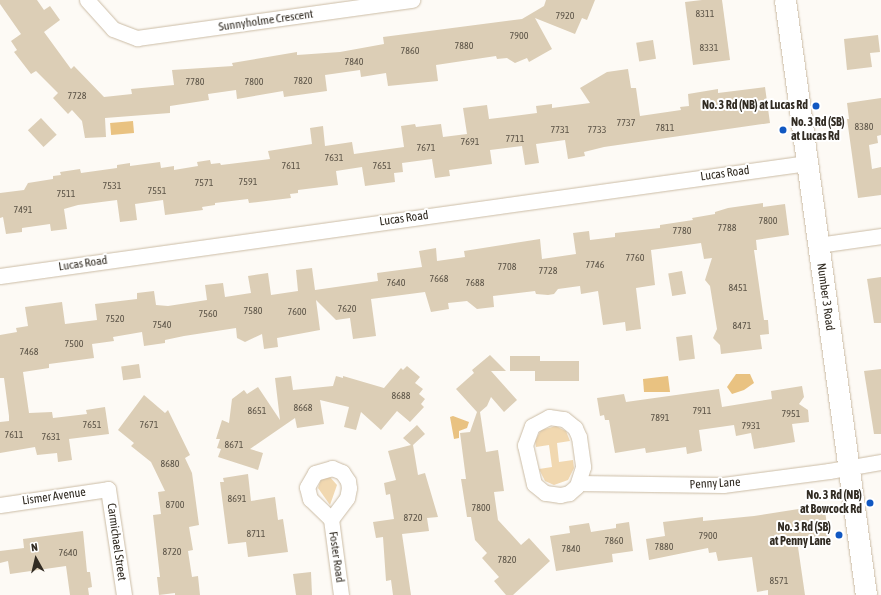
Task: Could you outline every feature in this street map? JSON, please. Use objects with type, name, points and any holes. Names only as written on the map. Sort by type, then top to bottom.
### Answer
[{"type":"main road","name":"Number 3 Road","points":[[785,0],[866,595]]},
{"type":"street","name":"Sunnyholme Crescent","points":[[87,0],[103,21],[119,38],[157,37],[412,0]]},
{"type":"street","name":"Lucas Road","points":[[0,276],[807,163]]},
{"type":"street","points":[[818,245],[881,236]]},
{"type":"street","points":[[559,417],[575,428],[579,437],[583,467],[579,483],[569,493],[554,496],[545,494],[534,484],[530,475],[526,440],[528,430],[539,420],[559,417]]},
{"type":"street","name":"Penny Lane","points":[[579,483],[723,484],[829,471],[849,466],[881,462]]},
{"type":"street","name":"Lismer Avenue","points":[[0,505],[108,489]]},
{"type":"street","name":"Carmichael Street","points":[[108,489],[124,595]]},
{"type":"street","name":"Foster Road","points":[[331,519],[341,595]]},
{"type":"shaded area","points":[[133,121],[134,133],[111,135],[110,123]]},
{"type":"shaded area","points":[[736,374],[750,374],[754,383],[744,390],[732,394],[727,387]]},
{"type":"shaded area","points":[[668,376],[670,392],[644,392],[643,379]]},
{"type":"shaded area","points":[[453,416],[469,422],[467,428],[459,431],[459,438],[454,439],[450,417]]},
{"type":"shaded area","points":[[556,426],[566,431],[570,441],[557,443],[559,462],[573,460],[574,468],[568,480],[554,485],[545,481],[539,469],[552,467],[549,445],[536,447],[535,441],[541,430]]},
{"type":"shaded area","points":[[330,477],[337,485],[330,505],[318,488],[321,479]]},
{"type":"building","points":[[0,0],[37,0],[44,10],[50,6],[60,20],[44,32],[71,69],[74,66],[104,97],[132,94],[131,89],[174,85],[172,70],[233,66],[232,63],[297,52],[297,55],[340,52],[384,44],[383,37],[522,19],[544,6],[546,0],[595,0],[587,20],[582,18],[575,34],[535,18],[552,49],[529,62],[527,58],[515,63],[507,58],[497,59],[496,56],[436,65],[438,81],[388,86],[386,73],[361,77],[360,70],[325,75],[327,91],[284,97],[283,91],[237,99],[236,90],[208,94],[209,100],[170,106],[170,113],[105,118],[106,137],[85,138],[82,121],[72,110],[68,114],[53,98],[58,93],[36,71],[31,74],[14,52],[17,50],[11,41],[21,34],[0,4]]},
{"type":"building","points":[[722,0],[730,60],[693,65],[685,2]]},
{"type":"building","points":[[878,35],[880,52],[870,53],[872,67],[847,70],[844,39]]},
{"type":"building","points":[[653,40],[656,59],[639,61],[636,43]]},
{"type":"building","points":[[628,69],[631,88],[636,88],[640,116],[681,110],[680,107],[689,106],[688,94],[718,89],[718,93],[765,87],[770,123],[604,147],[584,152],[585,156],[568,159],[565,140],[536,144],[539,163],[525,165],[522,146],[490,150],[492,164],[449,170],[450,176],[435,178],[432,159],[402,163],[403,172],[394,173],[395,182],[365,186],[362,167],[336,171],[338,185],[298,190],[298,193],[290,194],[291,198],[249,203],[248,199],[215,203],[215,205],[202,207],[203,210],[165,215],[163,200],[135,204],[137,220],[120,222],[117,200],[78,205],[64,209],[67,229],[51,231],[50,224],[22,228],[22,232],[6,234],[3,217],[0,218],[0,193],[24,190],[28,183],[53,179],[53,176],[61,175],[60,172],[80,169],[81,173],[117,168],[117,165],[130,163],[130,166],[160,162],[161,168],[174,166],[174,170],[198,166],[197,162],[210,160],[211,164],[220,163],[221,165],[270,159],[268,151],[312,144],[310,128],[323,126],[325,146],[352,142],[354,154],[404,147],[401,126],[415,124],[416,127],[441,124],[443,137],[467,134],[463,108],[487,105],[489,119],[537,113],[536,106],[552,104],[552,108],[590,103],[580,88],[607,72]]},
{"type":"building","points":[[881,98],[881,135],[877,136],[878,143],[869,145],[872,169],[881,167],[881,195],[858,198],[847,119],[849,119],[847,103]]},
{"type":"building","points":[[41,118],[57,135],[44,147],[28,130]]},
{"type":"building","points":[[763,203],[763,207],[785,204],[789,235],[756,240],[757,250],[754,250],[764,320],[768,320],[769,334],[760,335],[762,349],[721,354],[720,345],[713,338],[717,329],[710,286],[705,280],[712,258],[704,259],[701,243],[651,250],[655,285],[636,288],[641,329],[626,331],[625,322],[603,325],[598,291],[581,294],[580,286],[558,289],[554,294],[548,295],[536,294],[535,291],[493,296],[494,307],[477,309],[467,301],[448,303],[449,309],[431,312],[425,292],[371,299],[376,336],[353,339],[350,318],[336,320],[316,300],[320,330],[277,338],[278,347],[264,349],[262,334],[245,342],[237,338],[236,328],[184,336],[165,340],[165,343],[144,346],[142,332],[113,337],[114,341],[92,344],[94,358],[49,364],[49,368],[23,372],[29,413],[52,412],[53,418],[87,414],[86,410],[105,407],[109,434],[69,439],[72,460],[58,462],[57,453],[37,455],[35,447],[0,453],[0,422],[9,421],[9,416],[4,378],[0,378],[0,335],[17,332],[16,328],[28,326],[25,307],[62,302],[65,324],[97,320],[95,304],[137,299],[137,293],[154,291],[156,305],[168,306],[207,300],[205,285],[223,283],[225,297],[251,293],[248,276],[268,273],[271,295],[298,291],[296,270],[312,268],[315,290],[378,281],[377,273],[422,267],[419,251],[436,248],[437,261],[465,257],[464,251],[540,239],[542,259],[576,254],[573,233],[589,231],[590,240],[615,237],[615,233],[660,228],[660,225],[693,220],[692,218],[715,214],[715,212],[728,208]]},
{"type":"building","points":[[682,271],[686,294],[672,296],[668,273]]},
{"type":"building","points":[[881,277],[881,323],[874,323],[867,279]]},
{"type":"building","points":[[692,335],[695,359],[679,361],[676,337]]},
{"type":"building","points":[[490,355],[506,371],[491,371],[517,400],[504,412],[491,397],[487,406],[480,412],[486,452],[498,450],[504,491],[494,492],[498,520],[521,545],[529,538],[550,561],[513,595],[506,595],[494,581],[499,577],[482,558],[487,553],[475,540],[471,517],[467,517],[461,479],[466,479],[460,433],[470,432],[477,412],[456,389],[474,373],[472,370]]},
{"type":"building","points":[[510,356],[540,356],[540,361],[579,361],[579,381],[535,381],[535,371],[510,371]]},
{"type":"building","points":[[139,364],[141,378],[123,380],[121,367]]},
{"type":"building","points":[[407,366],[420,377],[415,383],[423,389],[419,394],[425,399],[421,404],[424,407],[410,422],[397,411],[381,430],[361,412],[356,430],[344,427],[349,407],[320,400],[324,424],[297,428],[295,418],[250,449],[263,453],[258,470],[218,457],[221,449],[217,448],[220,439],[216,439],[222,420],[229,423],[232,399],[244,390],[247,394],[258,387],[280,420],[275,378],[291,376],[293,390],[333,386],[336,376],[343,378],[343,376],[384,388],[401,368],[403,370]]},
{"type":"building","points":[[881,369],[881,434],[874,434],[864,371]]},
{"type":"building","points":[[802,386],[804,397],[799,404],[808,410],[809,422],[792,424],[795,442],[754,449],[751,433],[736,436],[734,425],[699,430],[702,451],[687,454],[686,447],[646,453],[645,448],[615,453],[609,420],[605,420],[604,415],[600,416],[597,398],[624,394],[626,402],[719,389],[722,407],[772,399],[771,391]]},
{"type":"building","points":[[144,395],[165,413],[168,410],[190,455],[185,458],[192,473],[199,525],[189,527],[193,550],[188,551],[192,577],[198,576],[200,595],[175,595],[175,593],[159,595],[157,577],[160,577],[153,515],[161,514],[158,492],[165,491],[151,462],[131,446],[134,443],[118,430]]},
{"type":"building","points":[[417,425],[425,434],[413,445],[418,475],[425,473],[438,517],[427,518],[429,531],[402,534],[411,595],[393,595],[391,580],[386,581],[383,537],[376,538],[373,522],[394,519],[390,494],[386,495],[384,483],[396,480],[388,451],[411,445],[403,438]]},
{"type":"building","points":[[248,474],[251,501],[275,497],[278,520],[283,519],[288,552],[248,557],[246,542],[228,544],[220,482],[224,482],[223,478]]},
{"type":"building","points":[[824,505],[829,537],[805,540],[805,546],[798,547],[805,595],[768,595],[768,590],[757,592],[752,557],[718,561],[716,552],[709,553],[708,548],[649,560],[646,539],[665,536],[663,522],[703,517],[703,521],[754,516]]},
{"type":"building","points":[[629,522],[633,551],[612,554],[613,562],[556,571],[550,536],[570,533],[569,526],[589,523],[591,532],[616,528],[616,524]]},
{"type":"building","points":[[83,531],[87,572],[90,572],[92,587],[88,588],[89,595],[70,595],[66,566],[10,574],[8,561],[0,563],[0,551],[24,548],[23,539]]},
{"type":"building","points":[[311,572],[312,595],[296,595],[293,574]]},
{"type":"place","name":"No. 3 Rd (NB) at Lucas Rd","points":[[816,106]]},
{"type":"place","name":"No. 3 Rd (SB) at Lucas Rd","points":[[783,130]]},
{"type":"place","name":"No. 3 Rd (NB) at Bowcock Rd","points":[[870,503]]},
{"type":"place","name":"No. 3 Rd (SB) at Penny Lane","points":[[839,535]]}]
